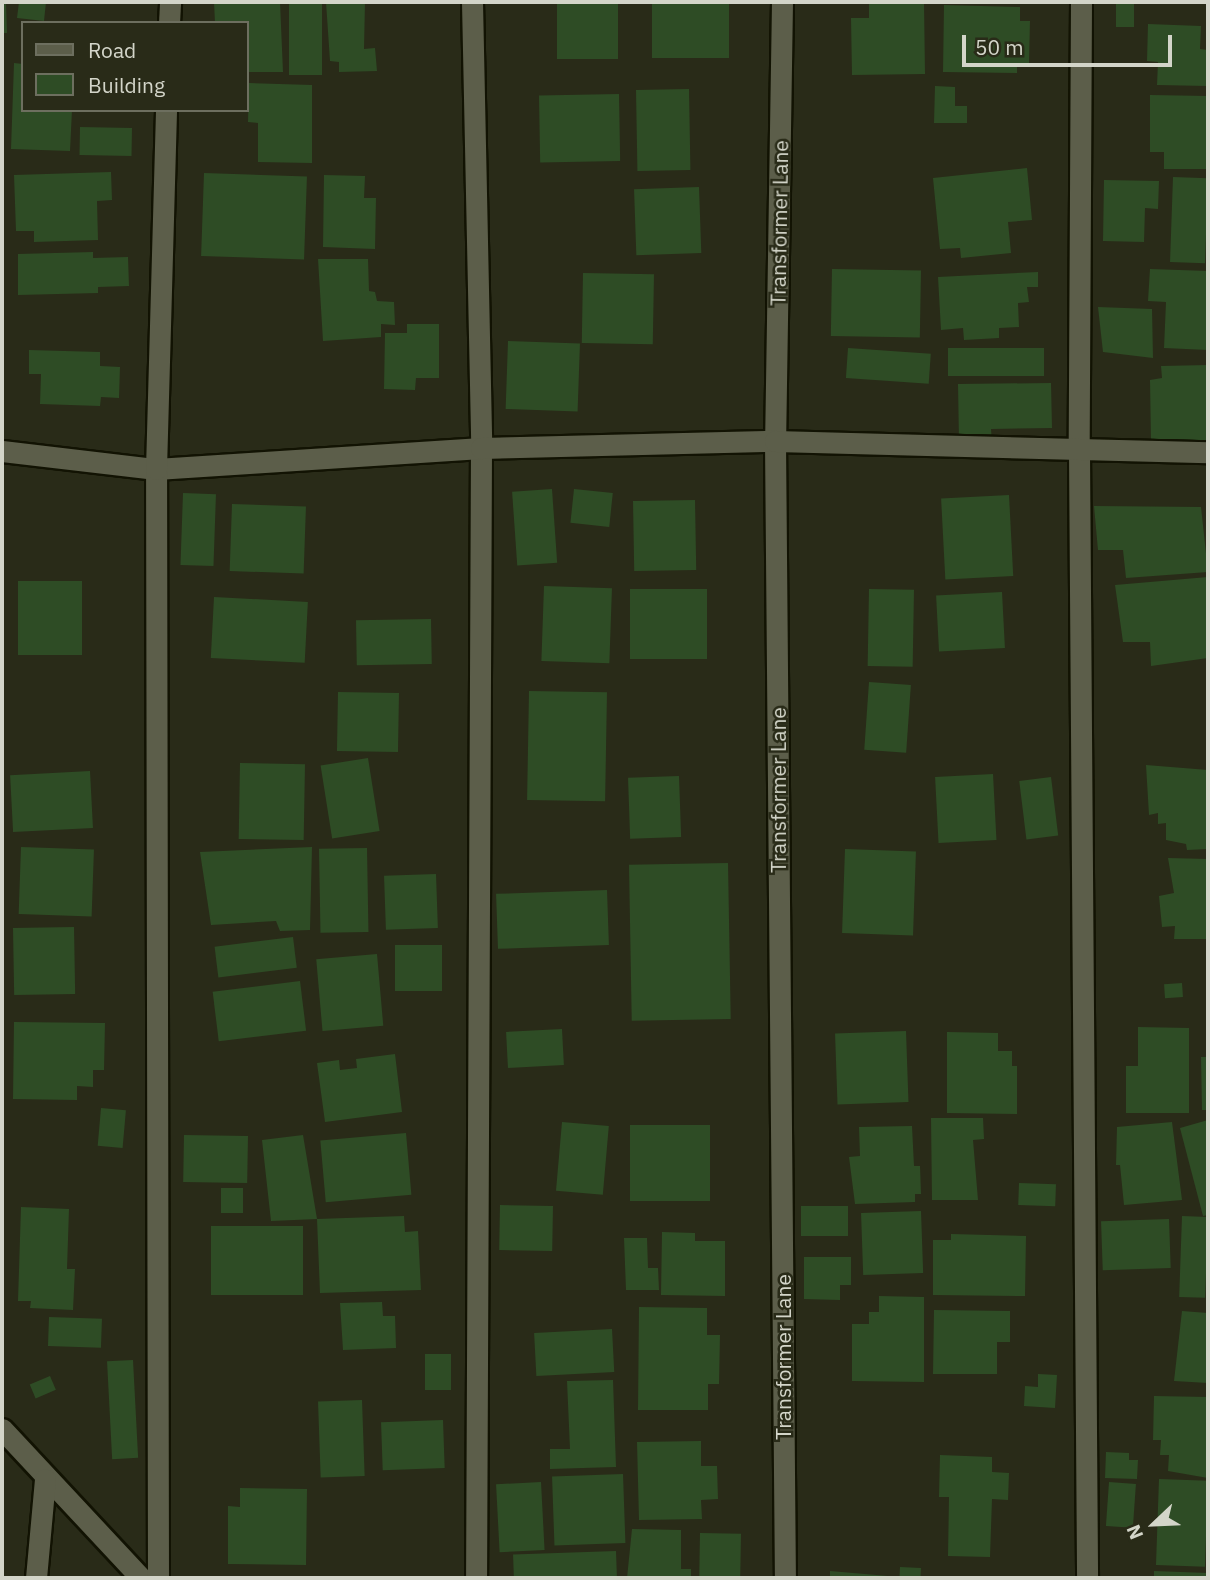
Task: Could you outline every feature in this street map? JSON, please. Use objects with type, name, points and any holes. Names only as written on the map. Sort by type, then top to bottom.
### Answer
[{"type":"street","points":[[169,21],[170,2]]},
{"type":"street","points":[[472,2],[481,448],[476,1578]]},
{"type":"street","name":"Transformer Lane","points":[[782,2],[775,441],[785,1578]]},
{"type":"street","points":[[1081,2],[1079,451],[1087,1578]]},
{"type":"street","points":[[158,1578],[156,468],[166,112]]},
{"type":"street","points":[[2,451],[156,468],[481,448],[775,441],[1079,451],[1208,452]]},
{"type":"street","points":[[2,1429],[45,1479],[141,1578]]},
{"type":"street","points":[[36,1578],[45,1479]]},
{"type":"building","points":[[2,2],[6,2],[7,33],[2,33]]},
{"type":"building","points":[[19,2],[46,2],[44,21],[17,18]]},
{"type":"building","points":[[214,2],[280,2],[283,72],[248,72],[248,21],[215,21]]},
{"type":"building","points":[[289,2],[322,2],[322,75],[289,75]]},
{"type":"building","points":[[326,2],[365,2],[364,49],[375,48],[377,71],[339,72],[339,62],[330,61]]},
{"type":"building","points":[[557,2],[618,2],[618,59],[557,59]]},
{"type":"building","points":[[652,2],[729,2],[729,58],[652,58]]},
{"type":"building","points":[[869,2],[924,2],[925,74],[852,75],[851,18],[869,18]]},
{"type":"building","points":[[1116,2],[1134,2],[1134,27],[1116,27]]},
{"type":"building","points":[[944,5],[1020,7],[1020,21],[1030,21],[1029,63],[1017,63],[1017,73],[943,72]]},
{"type":"building","points":[[1148,24],[1201,26],[1200,49],[1208,50],[1208,86],[1157,85],[1158,62],[1147,61]]},
{"type":"building","points":[[14,63],[21,64],[21,112],[72,112],[70,151],[11,149]]},
{"type":"building","points":[[249,83],[312,85],[312,163],[258,162],[258,123],[248,122]]},
{"type":"building","points":[[935,86],[955,87],[955,106],[967,106],[967,123],[934,123]]},
{"type":"building","points":[[689,89],[690,170],[637,171],[636,90]]},
{"type":"building","points":[[619,94],[620,161],[540,162],[539,95]]},
{"type":"building","points":[[1150,95],[1208,96],[1208,169],[1164,169],[1164,152],[1150,152]]},
{"type":"building","points":[[80,127],[132,128],[132,156],[80,155]]},
{"type":"building","points":[[1027,168],[1032,220],[1008,222],[1011,253],[961,258],[960,248],[940,249],[933,178]]},
{"type":"building","points":[[111,172],[112,200],[97,201],[98,240],[34,242],[34,231],[16,231],[14,175]]},
{"type":"building","points":[[204,173],[307,177],[304,260],[201,256]]},
{"type":"building","points":[[324,175],[365,176],[364,198],[376,198],[375,249],[323,247]]},
{"type":"building","points":[[1173,177],[1208,178],[1205,263],[1170,262]]},
{"type":"building","points":[[1104,180],[1159,181],[1158,209],[1145,208],[1144,242],[1103,241]]},
{"type":"building","points":[[699,187],[701,253],[636,255],[634,189]]},
{"type":"building","points":[[93,252],[93,258],[128,257],[129,286],[98,287],[98,293],[18,295],[18,254]]},
{"type":"building","points":[[318,259],[368,259],[369,291],[375,292],[377,301],[394,302],[395,325],[381,324],[381,337],[323,341]]},
{"type":"building","points":[[832,269],[921,271],[920,338],[831,336]]},
{"type":"building","points":[[1150,269],[1208,271],[1208,350],[1164,348],[1166,302],[1148,301]]},
{"type":"building","points":[[1038,272],[1038,287],[1027,287],[1029,302],[1018,303],[1019,327],[999,328],[999,338],[964,340],[963,328],[941,330],[938,277]]},
{"type":"building","points":[[583,273],[654,274],[653,344],[582,343]]},
{"type":"building","points":[[1098,307],[1152,309],[1153,358],[1103,352]]},
{"type":"building","points":[[407,324],[439,324],[439,378],[416,378],[415,390],[384,389],[385,333],[407,333]]},
{"type":"building","points":[[508,341],[580,344],[578,411],[506,409]]},
{"type":"building","points":[[848,348],[931,354],[929,384],[846,378]]},
{"type":"building","points":[[948,348],[1044,348],[1044,376],[948,376]]},
{"type":"building","points":[[29,350],[100,352],[100,366],[120,367],[119,398],[101,397],[100,406],[40,404],[41,374],[29,374]]},
{"type":"building","points":[[1208,365],[1208,443],[1151,441],[1150,380],[1162,378],[1161,366]]},
{"type":"building","points":[[1051,383],[1052,428],[991,429],[992,442],[959,442],[958,384]]},
{"type":"building","points":[[552,489],[557,563],[517,566],[512,492]]},
{"type":"building","points":[[574,489],[613,493],[609,527],[570,523]]},
{"type":"building","points":[[183,493],[216,494],[213,566],[180,565]]},
{"type":"building","points":[[1009,495],[1013,576],[945,579],[941,499]]},
{"type":"building","points":[[695,500],[696,570],[634,571],[633,501]]},
{"type":"building","points":[[232,504],[306,507],[304,574],[230,571]]},
{"type":"building","points":[[1094,506],[1201,507],[1208,572],[1126,578],[1123,550],[1098,550]]},
{"type":"building","points":[[1208,577],[1208,658],[1151,666],[1150,642],[1123,642],[1115,585]]},
{"type":"building","points":[[18,581],[82,581],[82,655],[18,655]]},
{"type":"building","points":[[544,586],[612,588],[609,663],[541,661]]},
{"type":"building","points":[[630,589],[707,589],[707,659],[630,659]]},
{"type":"building","points":[[869,589],[914,590],[913,667],[868,666]]},
{"type":"building","points":[[1002,592],[1005,648],[939,651],[936,595]]},
{"type":"building","points":[[214,597],[308,602],[305,663],[211,658]]},
{"type":"building","points":[[431,619],[432,664],[357,665],[356,620]]},
{"type":"building","points":[[869,682],[911,685],[906,753],[864,750]]},
{"type":"building","points":[[529,691],[607,692],[605,801],[527,800]]},
{"type":"building","points":[[338,692],[399,693],[398,752],[337,751]]},
{"type":"building","points":[[368,758],[380,831],[332,839],[321,766]]},
{"type":"building","points":[[240,763],[305,764],[304,840],[239,839]]},
{"type":"building","points":[[1146,765],[1208,770],[1208,849],[1187,850],[1186,844],[1166,840],[1166,823],[1158,824],[1158,813],[1149,815]]},
{"type":"building","points":[[90,771],[93,828],[13,832],[10,775]]},
{"type":"building","points":[[993,774],[996,840],[939,843],[935,777]]},
{"type":"building","points":[[679,776],[681,837],[630,839],[628,778]]},
{"type":"building","points":[[1051,777],[1058,836],[1026,839],[1019,781]]},
{"type":"building","points":[[21,847],[94,850],[92,917],[19,914]]},
{"type":"building","points":[[312,847],[310,930],[280,931],[276,921],[211,925],[200,852]]},
{"type":"building","points":[[367,848],[368,932],[320,933],[319,849]]},
{"type":"building","points":[[845,849],[916,851],[913,935],[842,933]]},
{"type":"building","points":[[1168,858],[1208,859],[1208,939],[1174,939],[1175,926],[1162,927],[1159,896],[1174,893]]},
{"type":"building","points":[[728,863],[731,1019],[632,1021],[629,865]]},
{"type":"building","points":[[436,874],[438,928],[386,930],[384,876]]},
{"type":"building","points":[[607,890],[609,945],[498,949],[496,894]]},
{"type":"building","points":[[74,927],[75,994],[14,995],[13,928]]},
{"type":"building","points":[[293,937],[297,968],[218,977],[215,947]]},
{"type":"building","points":[[395,945],[442,945],[442,991],[395,991]]},
{"type":"building","points":[[377,954],[383,1026],[323,1031],[316,959]]},
{"type":"building","points":[[300,981],[306,1031],[219,1041],[213,992]]},
{"type":"building","points":[[1182,983],[1183,997],[1165,998],[1164,984]]},
{"type":"building","points":[[14,1022],[105,1023],[104,1070],[93,1070],[93,1087],[77,1086],[77,1100],[13,1099]]},
{"type":"building","points":[[1138,1027],[1189,1028],[1189,1113],[1126,1113],[1126,1066],[1138,1066]]},
{"type":"building","points":[[562,1029],[564,1065],[508,1068],[506,1032]]},
{"type":"building","points":[[906,1031],[908,1102],[838,1104],[835,1033]]},
{"type":"building","points":[[947,1032],[998,1033],[998,1051],[1012,1051],[1012,1066],[1017,1066],[1017,1114],[947,1113]]},
{"type":"building","points":[[395,1054],[402,1112],[325,1122],[317,1063],[339,1060],[340,1070],[357,1068],[356,1059]]},
{"type":"building","points":[[1201,1057],[1208,1057],[1208,1110],[1202,1110]]},
{"type":"building","points":[[101,1108],[126,1110],[123,1148],[98,1146]]},
{"type":"building","points":[[931,1118],[983,1118],[984,1139],[973,1140],[978,1200],[932,1200]]},
{"type":"building","points":[[1208,1120],[1208,1215],[1203,1216],[1180,1128]]},
{"type":"building","points":[[562,1122],[609,1126],[603,1195],[556,1191]]},
{"type":"building","points":[[1172,1122],[1182,1200],[1124,1205],[1120,1165],[1116,1165],[1117,1127]]},
{"type":"building","points":[[630,1125],[710,1125],[710,1201],[630,1201]]},
{"type":"building","points":[[912,1126],[914,1166],[920,1166],[921,1194],[915,1194],[915,1202],[855,1204],[849,1157],[860,1156],[859,1127]]},
{"type":"building","points":[[406,1133],[411,1195],[326,1202],[320,1140]]},
{"type":"building","points":[[184,1135],[248,1136],[247,1183],[183,1182]]},
{"type":"building","points":[[303,1135],[317,1219],[271,1221],[262,1140]]},
{"type":"building","points":[[1019,1183],[1056,1184],[1055,1206],[1018,1205]]},
{"type":"building","points":[[221,1188],[243,1188],[243,1213],[221,1213]]},
{"type":"building","points":[[500,1205],[553,1206],[552,1251],[499,1250]]},
{"type":"building","points":[[801,1206],[848,1206],[848,1236],[801,1236]]},
{"type":"building","points":[[21,1207],[69,1209],[67,1269],[75,1269],[73,1310],[30,1308],[31,1301],[18,1301]]},
{"type":"building","points":[[921,1211],[923,1273],[863,1275],[861,1213]]},
{"type":"building","points":[[404,1216],[405,1232],[418,1231],[421,1290],[320,1293],[317,1219]]},
{"type":"building","points":[[1182,1216],[1208,1217],[1205,1298],[1179,1297]]},
{"type":"building","points":[[1169,1219],[1171,1268],[1103,1270],[1101,1221]]},
{"type":"building","points":[[211,1226],[303,1226],[303,1295],[211,1295]]},
{"type":"building","points":[[662,1232],[695,1233],[695,1241],[725,1241],[725,1296],[661,1295]]},
{"type":"building","points":[[951,1234],[1026,1236],[1025,1296],[933,1295],[933,1240],[951,1240]]},
{"type":"building","points":[[624,1238],[647,1238],[648,1268],[658,1268],[659,1290],[626,1290]]},
{"type":"building","points":[[804,1257],[851,1257],[851,1285],[840,1285],[840,1300],[804,1299]]},
{"type":"building","points":[[879,1296],[924,1297],[924,1382],[852,1381],[852,1324],[869,1324],[869,1312],[879,1312]]},
{"type":"building","points":[[382,1302],[383,1316],[395,1316],[396,1348],[343,1350],[340,1303]]},
{"type":"building","points":[[639,1307],[707,1308],[707,1335],[720,1335],[719,1384],[708,1384],[708,1410],[638,1410]]},
{"type":"building","points":[[934,1310],[1010,1311],[1010,1342],[997,1342],[997,1374],[933,1374]]},
{"type":"building","points":[[1182,1311],[1208,1313],[1208,1383],[1174,1381]]},
{"type":"building","points":[[49,1317],[102,1319],[101,1348],[48,1346]]},
{"type":"building","points":[[612,1329],[614,1372],[536,1376],[534,1333]]},
{"type":"building","points":[[425,1354],[451,1354],[451,1390],[425,1390]]},
{"type":"building","points":[[133,1360],[138,1458],[112,1459],[107,1361]]},
{"type":"building","points":[[1038,1374],[1057,1375],[1055,1408],[1024,1406],[1025,1386],[1038,1387]]},
{"type":"building","points":[[50,1376],[56,1390],[36,1398],[30,1385]]},
{"type":"building","points":[[613,1380],[616,1467],[550,1469],[550,1449],[570,1449],[567,1381]]},
{"type":"building","points":[[1154,1396],[1208,1397],[1208,1478],[1168,1471],[1169,1455],[1160,1455],[1161,1440],[1153,1440]]},
{"type":"building","points":[[362,1400],[365,1476],[321,1477],[318,1402]]},
{"type":"building","points":[[443,1420],[445,1468],[383,1470],[381,1422]]},
{"type":"building","points":[[701,1441],[701,1466],[717,1466],[718,1499],[701,1500],[702,1519],[639,1520],[637,1442]]},
{"type":"building","points":[[1106,1452],[1129,1453],[1129,1460],[1138,1460],[1137,1479],[1105,1478]]},
{"type":"building","points":[[940,1455],[992,1457],[992,1472],[1009,1473],[1008,1500],[992,1499],[990,1557],[948,1556],[949,1497],[939,1497]]},
{"type":"building","points":[[623,1474],[625,1543],[554,1545],[552,1476]]},
{"type":"building","points":[[1159,1479],[1208,1481],[1205,1567],[1156,1565]]},
{"type":"building","points":[[541,1482],[545,1550],[500,1552],[496,1484]]},
{"type":"building","points":[[1109,1482],[1136,1484],[1133,1528],[1106,1526]]},
{"type":"building","points":[[240,1488],[307,1489],[306,1565],[228,1564],[228,1506],[240,1507]]},
{"type":"building","points":[[632,1529],[681,1530],[681,1569],[691,1569],[691,1578],[627,1578]]},
{"type":"building","points":[[700,1533],[741,1534],[740,1578],[699,1578]]},
{"type":"building","points":[[616,1551],[617,1578],[514,1578],[513,1555]]},
{"type":"building","points":[[900,1567],[921,1568],[920,1578],[899,1578]]},
{"type":"building","points":[[830,1571],[888,1576],[888,1578],[830,1578]]},
{"type":"building","points":[[1154,1571],[1208,1573],[1208,1578],[1154,1578]]}]
